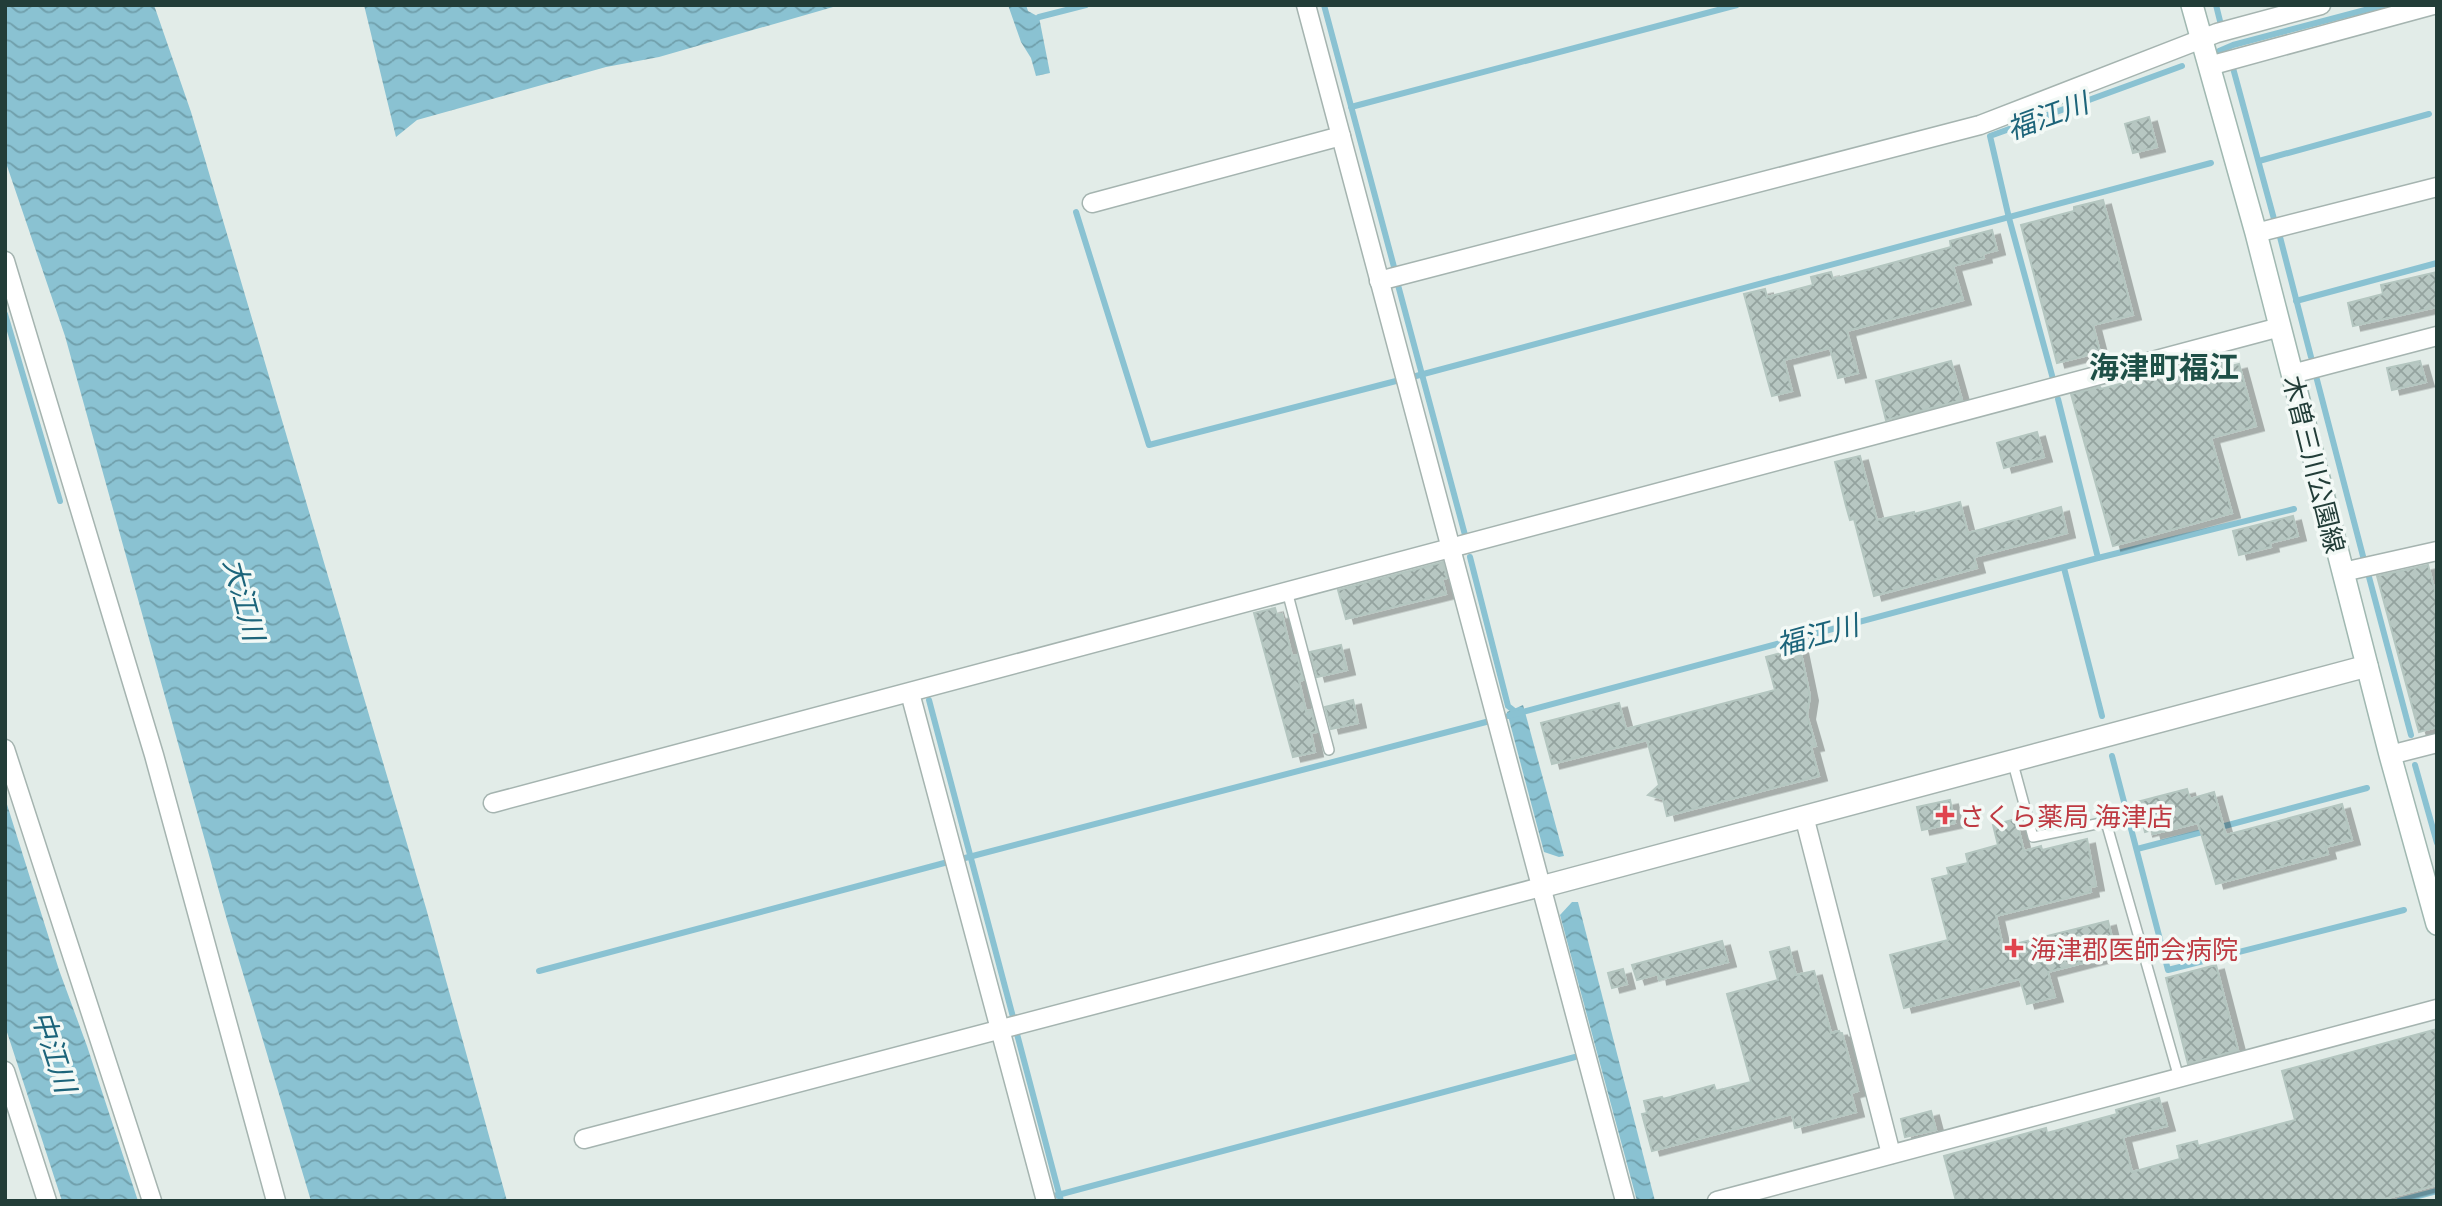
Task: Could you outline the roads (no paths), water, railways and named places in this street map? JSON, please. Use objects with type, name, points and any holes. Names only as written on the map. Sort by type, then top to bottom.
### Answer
[{"type":"main road","name":"木曽三川公園線","points":[[2192,5],[2256,233],[2390,755],[2437,924]]},
{"type":"main road","points":[[1541,887],[2367,666]]},
{"type":"street","points":[[1306,5],[1625,1201]]},
{"type":"street","points":[[1379,281],[1980,125],[2217,33],[2321,5]]},
{"type":"street","points":[[2209,66],[2433,5]]},
{"type":"street","points":[[1092,203],[1341,136]]},
{"type":"street","points":[[2256,233],[2437,187]]},
{"type":"street","points":[[5,261],[154,755],[276,1201]]},
{"type":"street","points":[[493,803],[2280,327]]},
{"type":"street","points":[[2292,374],[2437,336]]},
{"type":"street","points":[[2343,572],[2437,551]]},
{"type":"street","points":[[910,693],[1046,1201]]},
{"type":"street","points":[[2390,755],[2437,743]]},
{"type":"street","points":[[5,749],[152,1201]]},
{"type":"street","points":[[1804,817],[1891,1154]]},
{"type":"street","points":[[584,1139],[1541,887]]},
{"type":"street","points":[[1717,1201],[2437,1009]]},
{"type":"street","points":[[5,1071],[47,1201]]},
{"type":"lane","points":[[1287,592],[1329,750]]},
{"type":"lane","points":[[2012,760],[2033,837],[2106,822],[2179,1078]]},
{"type":"water","name":"大江川","points":[[5,5],[154,5],[191,112],[426,908],[507,1201],[311,1201],[227,920],[65,336],[5,160]]},
{"type":"water","points":[[364,5],[840,5],[659,57],[606,67],[417,120],[396,137]]},
{"type":"water","points":[[1008,5],[1026,5],[1028,11],[1039,17],[1050,73],[1036,76]]},
{"type":"water","points":[[1523,705],[1564,856],[1544,852],[1507,712]]},
{"type":"water","name":"中江川","points":[[5,798],[59,970],[138,1201],[62,1201],[5,1026]]},
{"type":"water","points":[[1572,902],[1578,902],[1655,1201],[1637,1201],[1560,915]]},
{"type":"waterway","points":[[1039,17],[1086,5]]},
{"type":"waterway","points":[[1324,5],[1394,267]]},
{"type":"waterway","points":[[1351,107],[1737,5]]},
{"type":"waterway","points":[[2216,5],[2220,21]]},
{"type":"waterway","name":"福江川","points":[[2219,51],[2384,5]]},
{"type":"waterway","name":"福江川","points":[[2053,379],[2009,218],[1990,136],[2182,66]]},
{"type":"waterway","points":[[2233,68],[2274,219]]},
{"type":"waterway","points":[[2259,161],[2429,114]]},
{"type":"waterway","points":[[1416,376],[2211,163]]},
{"type":"waterway","points":[[1076,212],[1149,445],[1396,381]]},
{"type":"waterway","points":[[2280,237],[2311,357]]},
{"type":"waterway","points":[[2296,301],[2437,263]]},
{"type":"waterway","points":[[1398,285],[1465,535]]},
{"type":"waterway","points":[[5,314],[60,501]]},
{"type":"waterway","points":[[2316,376],[2364,560]]},
{"type":"waterway","name":"福江川","points":[[1508,716],[2098,558],[2058,399]]},
{"type":"waterway","points":[[2098,558],[2294,509]]},
{"type":"waterway","points":[[1470,557],[1508,706],[1517,713]]},
{"type":"waterway","points":[[2064,568],[2102,716]]},
{"type":"waterway","points":[[2369,577],[2411,735]]},
{"type":"waterway","points":[[929,700],[1013,1017]]},
{"type":"waterway","points":[[965,858],[1486,722]]},
{"type":"waterway","points":[[2112,756],[2168,970],[2404,910]]},
{"type":"waterway","points":[[2415,765],[2437,843]]},
{"type":"waterway","points":[[2217,828],[2367,788]]},
{"type":"waterway","points":[[2137,849],[2206,831]]},
{"type":"waterway","points":[[539,971],[948,862]]},
{"type":"waterway","points":[[1017,1034],[1061,1201]]},
{"type":"waterway","points":[[1054,1196],[1575,1057]]},
{"type":"waterway","points":[[2399,1201],[2437,1191]]},
{"type":"place","name":"さくら薬局 海津店","points":[[1945,815]]},
{"type":"place","name":"海津郡医師会病院","points":[[2014,948]]},
{"type":"district","name":"海津町福江","points":[[2164,366]]}]
